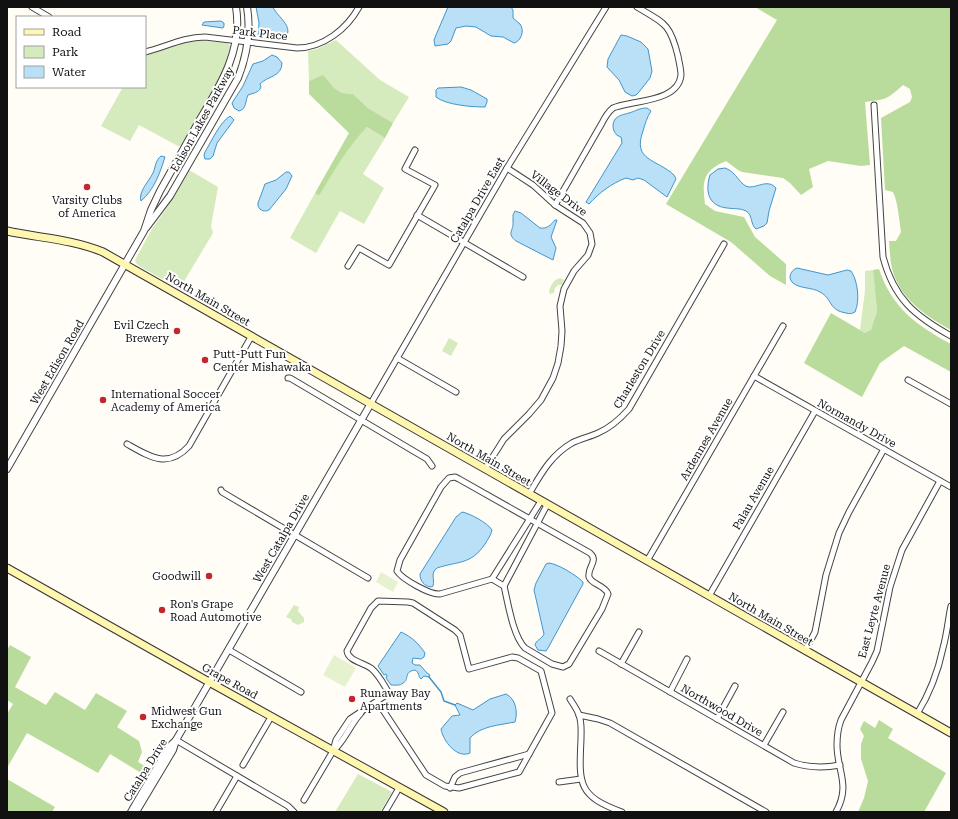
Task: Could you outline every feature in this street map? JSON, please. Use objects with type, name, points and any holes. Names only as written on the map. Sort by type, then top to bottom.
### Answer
[{"type":"main road","name":"North Main Street","points":[[7,231],[57,239],[87,246],[103,252],[370,405],[951,733]]},
{"type":"main road","name":"Grape Road","points":[[7,568],[271,717],[444,812]]},
{"type":"street","points":[[32,7],[46,16]]},
{"type":"street","name":"Edison Lakes Parkway","points":[[144,231],[151,210],[160,191],[226,73],[234,51],[236,40],[236,7]]},
{"type":"street","name":"Edison Lakes Parkway","points":[[125,264],[144,231],[170,196],[234,85],[243,63],[248,42],[249,31],[247,7]]},
{"type":"street","name":"Park Place","points":[[146,52],[176,41],[196,36],[297,48],[317,44],[328,40],[345,26],[359,7]]},
{"type":"street","name":"Catalpa Drive East","points":[[370,405],[507,168],[606,7]]},
{"type":"street","points":[[555,205],[606,116],[614,108],[665,95],[675,88],[680,79],[681,70],[673,38],[669,29],[662,22],[637,7]]},
{"type":"street","points":[[874,105],[882,257],[888,274],[899,294],[913,311],[931,325],[951,336]]},
{"type":"street","points":[[348,266],[359,248],[388,265],[417,216],[434,186],[405,169],[415,150]]},
{"type":"street","name":"Village Drive","points":[[485,469],[492,455],[504,439],[541,400],[553,378],[558,363],[561,346],[562,326],[560,306],[564,289],[570,275],[591,250],[591,238],[587,228],[579,220],[555,205],[533,184],[507,168]]},
{"type":"street","points":[[417,216],[523,277]]},
{"type":"street","name":"Charleston Drive","points":[[529,494],[544,468],[556,455],[576,441],[604,430],[618,420],[629,409],[724,244]]},
{"type":"street","name":"West Edison Road","points":[[7,469],[125,264]]},
{"type":"street","name":"Ardennes Avenue","points":[[647,561],[783,326]]},
{"type":"street","points":[[127,444],[146,455],[157,459],[168,459],[184,451],[189,446],[251,337]]},
{"type":"street","points":[[397,358],[456,392]]},
{"type":"street","name":"Normandy Drive","points":[[754,376],[951,487]]},
{"type":"street","points":[[288,378],[427,459],[432,466]]},
{"type":"street","points":[[908,380],[951,404]]},
{"type":"street","name":"West Catalpa Drive","points":[[209,682],[229,650],[370,405]]},
{"type":"street","name":"Palau Avenue","points":[[709,596],[815,411]]},
{"type":"street","points":[[805,651],[815,632],[826,575],[839,533],[884,449]]},
{"type":"street","points":[[544,503],[531,519],[492,579],[435,595],[402,576],[396,568],[442,487],[449,478],[459,478],[531,519],[536,522],[592,555],[594,561],[589,572],[590,578],[604,587],[608,594],[602,609],[573,659],[566,667],[558,667],[552,664],[521,644],[517,636],[504,586],[536,522],[544,503]]},
{"type":"street","name":"East Leyte Avenue","points":[[836,812],[844,784],[837,745],[838,728],[845,711],[877,651],[890,586],[897,563],[908,538],[940,481]]},
{"type":"street","points":[[221,490],[222,492],[368,578]]},
{"type":"street","points":[[492,579],[504,586]]},
{"type":"street","points":[[304,800],[333,751],[342,743],[351,727],[366,708],[389,693],[381,679],[372,669],[347,654],[347,651],[374,603],[378,601],[408,602],[447,624],[458,632],[469,669],[512,657],[518,658],[541,671],[552,713],[519,772],[459,788],[450,788],[426,775],[377,701]]},
{"type":"street","points":[[917,714],[930,690],[939,667],[944,648],[951,606]]},
{"type":"street","points":[[621,664],[639,632]]},
{"type":"street","points":[[229,650],[302,692]]},
{"type":"street","name":"Northwood Drive","points":[[599,651],[788,759],[802,765],[816,767],[840,765]]},
{"type":"street","points":[[670,692],[687,659]]},
{"type":"street","name":"Catalpa Drive","points":[[136,812],[209,682]]},
{"type":"street","points":[[717,719],[735,686]]},
{"type":"street","points":[[570,699],[580,715],[581,779],[587,792],[597,802],[622,812]]},
{"type":"street","points":[[764,745],[783,712]]},
{"type":"street","points":[[580,715],[610,723],[766,812]]},
{"type":"street","points":[[243,764],[271,717]]},
{"type":"street","points":[[176,740],[288,806],[294,812]]},
{"type":"street","name":"Catalpa Drive","points":[[131,812],[169,747],[176,740]]},
{"type":"street","points":[[450,788],[455,777],[460,773],[529,754]]},
{"type":"street","points":[[216,812],[237,776]]},
{"type":"street","points":[[559,782],[581,779]]},
{"type":"street","points":[[385,812],[399,788]]},
{"type":"green space","points":[[755,7],[951,7],[951,330],[934,320],[910,301],[898,284],[890,258],[889,241],[896,241],[901,232],[895,196],[893,192],[885,190],[881,118],[910,102],[912,97],[910,89],[903,85],[886,98],[865,102],[870,165],[861,166],[828,161],[809,169],[813,187],[801,195],[783,178],[742,172],[726,161],[708,173],[704,183],[705,204],[715,211],[744,217],[755,237],[786,264],[786,285],[770,276],[731,242],[666,204],[777,20]]},
{"type":"green space","points":[[196,40],[227,43],[231,46],[228,61],[221,77],[181,146],[178,146],[139,125],[130,141],[101,126],[122,88],[146,88],[146,55],[171,46],[182,44],[183,42]]},
{"type":"green space","points":[[336,40],[380,80],[409,97],[393,123],[368,108],[353,94],[342,93],[334,88],[323,76],[309,81],[308,51],[317,49]]},
{"type":"green space","points":[[323,75],[334,88],[342,93],[353,94],[368,108],[393,123],[385,138],[367,127],[347,151],[319,196],[315,193],[349,133],[309,94],[309,81]]},
{"type":"green space","points":[[367,127],[385,138],[363,174],[384,188],[364,224],[340,211],[316,253],[290,238],[315,193],[319,196],[341,160]]},
{"type":"green space","points":[[189,170],[218,187],[211,226],[213,233],[180,288],[178,288],[139,266],[135,260],[152,229],[168,206]]},
{"type":"green space","points":[[879,269],[884,283],[898,305],[916,322],[951,344],[951,372],[904,346],[880,363],[862,397],[804,363],[831,313],[865,333],[871,330],[877,311],[873,270]]},
{"type":"green space","points":[[873,270],[877,311],[871,331],[865,333],[860,330],[865,291],[865,271]]},
{"type":"green space","points":[[560,278],[564,280],[562,285],[558,285],[555,288],[554,293],[550,294],[549,292],[553,283]]},
{"type":"green space","points":[[449,338],[458,343],[451,356],[442,351]]},
{"type":"green space","points":[[381,572],[398,582],[393,592],[376,582]]},
{"type":"green space","points":[[294,605],[299,607],[298,611],[304,618],[304,622],[298,625],[286,617]]},
{"type":"green space","points":[[10,645],[31,657],[15,687],[46,705],[55,692],[85,710],[96,693],[127,711],[117,727],[139,741],[142,752],[138,762],[150,769],[146,776],[110,754],[98,773],[27,733],[7,768],[7,714],[13,704],[7,700],[7,650]]},
{"type":"green space","points":[[334,655],[356,668],[345,687],[323,675]]},
{"type":"green space","points":[[879,720],[893,729],[888,738],[946,773],[924,812],[858,812],[864,798],[868,781],[861,759],[861,744],[864,736],[860,729],[864,721],[875,728]]},
{"type":"green space","points":[[358,774],[392,792],[380,812],[335,812]]},
{"type":"green space","points":[[7,779],[55,807],[52,812],[7,812]]},
{"type":"water","points":[[256,7],[272,7],[274,9],[287,27],[287,35],[284,39],[278,40],[258,37],[259,23]]},
{"type":"water","points":[[448,7],[511,7],[513,10],[513,18],[520,24],[522,35],[519,40],[514,43],[503,37],[491,36],[476,27],[466,26],[456,28],[451,41],[448,44],[435,46],[434,40]]},
{"type":"water","points":[[221,21],[224,23],[223,28],[202,25],[204,22]]},
{"type":"water","points":[[621,35],[641,42],[648,49],[652,71],[650,78],[639,92],[632,96],[625,92],[619,80],[607,67],[608,59]]},
{"type":"water","points":[[272,55],[277,57],[282,63],[280,71],[263,81],[257,92],[248,95],[245,107],[242,110],[239,111],[234,108],[232,103],[243,86],[253,64],[263,61]]},
{"type":"water","points":[[461,87],[471,90],[487,99],[485,107],[452,104],[436,97],[436,90],[438,88]]},
{"type":"water","points":[[647,108],[651,111],[647,118],[640,141],[641,148],[643,154],[674,175],[676,179],[667,197],[644,180],[638,178],[633,180],[626,178],[606,189],[589,204],[586,202],[622,143],[621,137],[617,135],[613,126],[616,118],[621,115]]},
{"type":"water","points":[[230,116],[234,120],[217,143],[213,156],[210,159],[205,159],[205,152],[219,127]]},
{"type":"water","points":[[161,156],[165,157],[159,175],[150,192],[141,201],[140,198],[142,190],[153,173]]},
{"type":"water","points":[[725,168],[733,173],[746,186],[753,187],[763,184],[770,184],[776,188],[767,223],[764,226],[756,229],[750,215],[746,211],[721,207],[712,201],[708,192],[710,175],[718,169]]},
{"type":"water","points":[[286,172],[289,172],[292,176],[286,189],[269,210],[261,210],[258,203],[265,184],[276,180]]},
{"type":"water","points":[[515,211],[521,213],[540,228],[547,227],[557,220],[551,237],[556,248],[553,260],[516,241],[511,236],[513,215]]},
{"type":"water","points":[[797,268],[828,275],[847,270],[851,271],[858,291],[857,307],[855,312],[850,314],[840,312],[833,307],[827,298],[820,292],[793,283],[790,279],[790,274]]},
{"type":"water","points":[[462,512],[474,516],[487,524],[492,530],[490,535],[475,556],[464,561],[437,568],[433,574],[433,586],[426,586],[420,577],[420,574],[456,517]]},
{"type":"water","points":[[549,563],[557,565],[572,573],[583,582],[583,584],[546,651],[538,650],[535,645],[544,634],[534,590],[546,564]]},
{"type":"water","points":[[401,632],[415,641],[425,653],[424,657],[421,659],[413,658],[412,663],[415,665],[420,665],[430,675],[429,677],[424,676],[421,679],[415,670],[411,671],[402,684],[391,685],[386,678],[386,674],[384,675],[378,666]]},
{"type":"water","points":[[506,694],[514,702],[516,714],[515,722],[485,728],[474,734],[470,738],[470,753],[460,753],[451,748],[442,734],[441,729],[452,716],[460,715],[455,705],[457,703],[473,710],[490,699]]},
{"type":"waterway","points":[[429,677],[441,692],[444,701],[455,705]]},
{"type":"place","name":"Varsity Clubs of America","points":[[87,187]]},
{"type":"place","name":"Evil Czech Brewery","points":[[177,331]]},
{"type":"place","name":"Putt-Putt Fun Center Mishawaka","points":[[205,360]]},
{"type":"place","name":"International Soccer Academy of America","points":[[103,400]]},
{"type":"place","name":"Goodwill","points":[[209,576]]},
{"type":"place","name":"Ron's Grape Road Automotive","points":[[162,610]]},
{"type":"place","name":"Runaway Bay Apartments","points":[[352,699]]},
{"type":"place","name":"Midwest Gun Exchange","points":[[143,717]]}]
